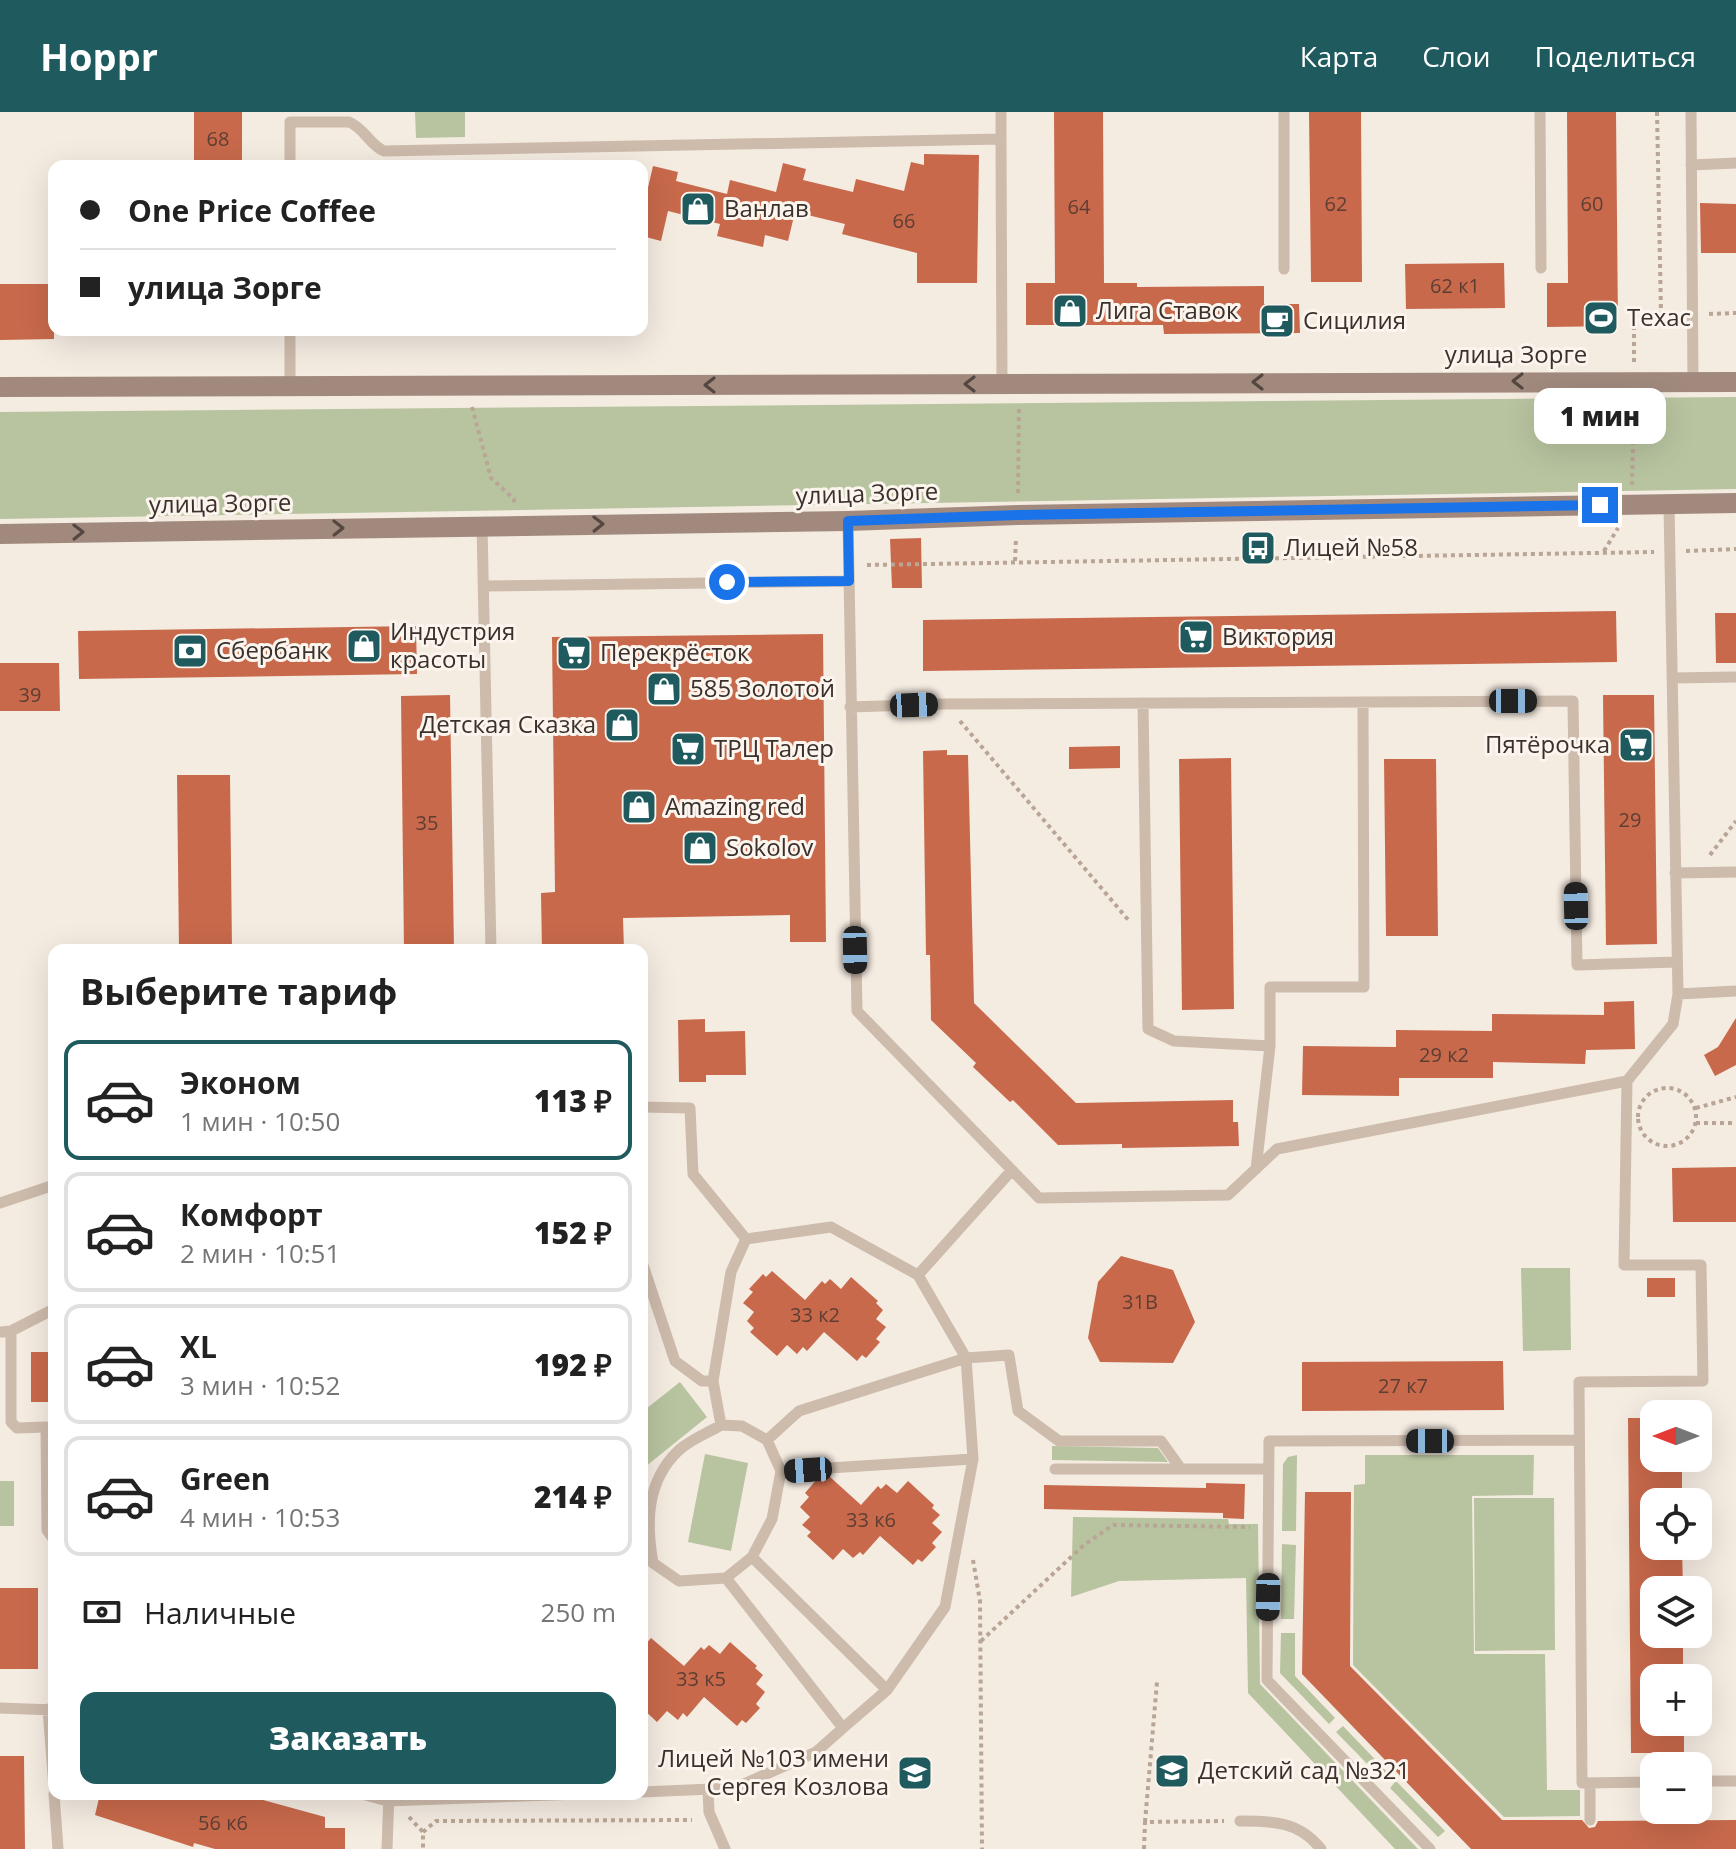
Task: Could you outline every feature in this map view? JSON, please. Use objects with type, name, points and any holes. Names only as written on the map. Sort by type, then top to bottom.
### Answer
[{"type":"main road","name":"улица Зорге","points":[[0,387],[1736,382]]},
{"type":"main road","name":"улица Зорге","points":[[0,534],[1736,503]]},
{"type":"lane","points":[[1001,112],[1011,384]]},
{"type":"lane","points":[[1284,112],[1284,269]]},
{"type":"lane","points":[[1540,112],[1541,268]]},
{"type":"lane","points":[[1691,112],[1693,382]]},
{"type":"lane","points":[[290,160],[290,122],[312,117],[355,124],[378,149],[384,151],[1001,139]]},
{"type":"lane","points":[[1691,165],[1736,163]]},
{"type":"lane","points":[[290,336],[290,386]]},
{"type":"lane","points":[[1640,1782],[1582,1783],[1579,1382],[1703,1381],[1701,1265],[1624,1265],[1627,1081],[1673,1024],[1678,994],[1669,505]]},
{"type":"lane","points":[[848,521],[857,1011],[1039,1198],[1228,1195],[1277,1149],[1627,1081]]},
{"type":"lane","points":[[482,525],[491,944]]},
{"type":"lane","points":[[484,586],[849,581]]},
{"type":"lane","points":[[1672,678],[1736,677]]},
{"type":"lane","points":[[850,707],[1573,701],[1577,965],[1677,962]]},
{"type":"lane","points":[[1256,1169],[1270,1046],[1270,987],[1364,987],[1363,702]]},
{"type":"lane","points":[[1143,703],[1148,1029],[1174,1041],[1270,1046]]},
{"type":"lane","points":[[1675,873],[1736,872]]},
{"type":"lane","points":[[1678,994],[1736,991]]},
{"type":"lane","points":[[648,1107],[690,1108],[693,1174],[746,1239]]},
{"type":"lane","points":[[918,1275],[1012,1170]]},
{"type":"lane","points":[[0,1203],[48,1187]]},
{"type":"lane","points":[[648,1792],[735,1788],[816,1752],[887,1690],[945,1607],[973,1459],[966,1358],[918,1275],[831,1227],[746,1239]]},
{"type":"lane","points":[[721,1425],[713,1381],[731,1272],[746,1239]]},
{"type":"lane","points":[[648,1280],[675,1361],[702,1381],[713,1381]]},
{"type":"lane","points":[[48,1312],[5,1332],[11,1422],[17,1428],[48,1427]]},
{"type":"lane","points":[[767,1440],[799,1411],[966,1358],[1009,1355],[1018,1411],[1059,1441],[1161,1441],[1181,1469]]},
{"type":"lane","points":[[648,1486],[678,1451],[721,1425],[742,1426],[767,1440],[781,1471],[772,1519],[752,1557],[726,1578],[679,1581],[653,1563],[648,1546]]},
{"type":"lane","points":[[1430,1849],[1267,1680],[1269,1441],[1579,1440]]},
{"type":"lane","points":[[781,1471],[973,1459]]},
{"type":"lane","points":[[1055,1469],[1269,1469]]},
{"type":"lane","points":[[48,1496],[48,1531]]},
{"type":"lane","points":[[752,1557],[887,1690]]},
{"type":"lane","points":[[726,1578],[843,1728]]},
{"type":"lane","points":[[0,1708],[48,1709]]},
{"type":"lane","points":[[1712,1781],[1736,1781]]},
{"type":"lane","points":[[1590,1783],[1590,1820]]},
{"type":"lane","points":[[708,1790],[709,1812],[725,1849]]},
{"type":"lane","points":[[55,1800],[58,1849]]},
{"type":"lane","points":[[387,1849],[388,1800]]},
{"type":"lane","points":[[1240,1821],[1283,1822],[1316,1842],[1321,1849]]},
{"type":"path","points":[[1657,112],[1661,313]]},
{"type":"path","points":[[1634,368],[1634,313],[1736,313]]},
{"type":"path","points":[[1011,384],[1018,515],[1015,561]]},
{"type":"path","points":[[466,385],[491,478],[514,499],[514,525]]},
{"type":"path","points":[[1631,491],[1634,398]]},
{"type":"path","points":[[1604,551],[1618,528]]},
{"type":"path","points":[[848,566],[1736,549]]},
{"type":"path","points":[[945,704],[1147,942]]},
{"type":"path","points":[[1696,872],[1736,821]]},
{"type":"path","points":[[1663,1088],[1676,1089],[1688,1097],[1695,1109],[1696,1123],[1690,1135],[1679,1144],[1665,1146],[1652,1142],[1642,1132],[1638,1118],[1641,1105],[1650,1094],[1663,1088]]},
{"type":"path","points":[[1695,1109],[1736,1097]]},
{"type":"path","points":[[1696,1123],[1736,1123]]},
{"type":"path","points":[[981,1641],[1084,1545],[1113,1525],[1268,1528]]},
{"type":"path","points":[[972,1556],[980,1601],[982,1849]]},
{"type":"path","points":[[1144,1849],[1157,1682]]},
{"type":"path","points":[[409,1800],[409,1818],[423,1832],[423,1849]]},
{"type":"path","points":[[423,1832],[436,1821],[712,1820]]},
{"type":"path","points":[[1145,1822],[1240,1821]]},
{"type":"green space","points":[[415,112],[465,112],[465,137],[416,138]]},
{"type":"green space","points":[[1736,397],[1736,489],[0,519],[0,412]]},
{"type":"green space","points":[[1521,1268],[1570,1268],[1571,1350],[1523,1351]]},
{"type":"green space","points":[[680,1382],[707,1417],[648,1465],[648,1407]]},
{"type":"green space","points":[[1052,1446],[1158,1448],[1168,1462],[1052,1460]]},
{"type":"green space","points":[[705,1454],[748,1463],[731,1551],[688,1542]]},
{"type":"green space","points":[[1297,1455],[1296,1531],[1282,1531],[1283,1464],[1288,1457]]},
{"type":"green space","points":[[1365,1455],[1534,1455],[1533,1495],[1472,1496],[1474,1654],[1545,1654],[1547,1790],[1580,1790],[1580,1816],[1504,1817],[1353,1665],[1354,1485],[1365,1484]]},
{"type":"green space","points":[[0,1481],[14,1481],[14,1526],[0,1526]]},
{"type":"green space","points":[[1474,1498],[1554,1498],[1555,1650],[1475,1651]]},
{"type":"green space","points":[[1073,1517],[1228,1519],[1229,1524],[1258,1524],[1260,1684],[1418,1849],[1395,1849],[1248,1693],[1246,1578],[1119,1581],[1071,1597]]},
{"type":"green space","points":[[1282,1544],[1296,1545],[1294,1619],[1281,1619]]},
{"type":"green space","points":[[1281,1633],[1295,1633],[1295,1676],[1335,1718],[1329,1724],[1280,1673]]},
{"type":"green space","points":[[1343,1726],[1389,1774],[1383,1780],[1336,1732]]},
{"type":"green space","points":[[1396,1781],[1445,1831],[1438,1837],[1390,1788]]},
{"type":"building","points":[[194,112],[242,112],[242,160],[194,160]]},
{"type":"building","points":[[1054,112],[1103,112],[1104,283],[1137,283],[1137,287],[1264,286],[1264,304],[1299,304],[1300,333],[1164,334],[1163,325],[1026,325],[1026,283],[1055,283]]},
{"type":"building","points":[[1309,112],[1361,112],[1362,282],[1311,282]]},
{"type":"building","points":[[1567,112],[1616,112],[1618,326],[1547,327],[1547,283],[1568,283]]},
{"type":"building","points":[[924,154],[979,155],[977,283],[917,283],[917,253],[842,234],[845,224],[795,212],[788,241],[765,235],[763,247],[717,236],[720,224],[668,211],[661,241],[648,238],[648,188],[653,166],[678,172],[676,181],[727,194],[730,180],[776,192],[783,163],[806,169],[803,180],[853,192],[856,179],[904,191],[911,162],[924,165]]},
{"type":"building","points":[[1700,203],[1736,204],[1736,253],[1701,253]]},
{"type":"building","points":[[1504,263],[1505,308],[1406,309],[1405,264]]},
{"type":"building","points":[[0,284],[48,284],[48,336],[54,336],[54,339],[0,340]]},
{"type":"building","points":[[921,538],[922,588],[892,588],[890,539]]},
{"type":"building","points":[[1616,611],[1617,662],[923,671],[923,620]]},
{"type":"building","points":[[1715,613],[1736,613],[1736,663],[1716,663]]},
{"type":"building","points":[[416,626],[417,674],[79,679],[78,631]]},
{"type":"building","name":"ТРЦ Талер","points":[[823,634],[826,942],[790,942],[790,915],[623,918],[624,944],[542,944],[541,893],[555,892],[552,637]]},
{"type":"building","points":[[0,663],[59,663],[60,711],[0,711]]},
{"type":"building","points":[[450,695],[454,944],[404,944],[401,696]]},
{"type":"building","points":[[1603,695],[1654,695],[1657,944],[1606,945]]},
{"type":"building","points":[[1120,746],[1120,768],[1069,769],[1069,747]]},
{"type":"building","points":[[947,750],[947,755],[968,755],[974,1003],[1076,1103],[1233,1100],[1233,1122],[1238,1122],[1239,1146],[1122,1148],[1122,1144],[1058,1145],[1013,1100],[1010,1102],[973,1067],[976,1063],[931,1020],[930,955],[926,955],[923,751]]},
{"type":"building","points":[[1231,758],[1234,1009],[1182,1010],[1179,759]]},
{"type":"building","points":[[1384,759],[1436,759],[1438,936],[1386,936]]},
{"type":"building","points":[[177,775],[230,775],[232,944],[179,944]]},
{"type":"building","points":[[1634,1001],[1635,1049],[1586,1050],[1585,1064],[1493,1062],[1493,1078],[1399,1078],[1399,1096],[1302,1095],[1303,1046],[1396,1047],[1396,1030],[1492,1031],[1492,1014],[1604,1015],[1604,1002]]},
{"type":"building","points":[[1736,1018],[1736,1065],[1715,1076],[1704,1055],[1718,1047]]},
{"type":"building","points":[[705,1019],[705,1032],[745,1031],[746,1075],[706,1075],[706,1082],[679,1082],[678,1020]]},
{"type":"building","points":[[1736,1167],[1736,1222],[1673,1222],[1672,1168]]},
{"type":"building","points":[[1121,1256],[1173,1270],[1195,1322],[1173,1363],[1100,1362],[1088,1338],[1098,1282]]},
{"type":"building","points":[[772,1271],[805,1300],[822,1281],[825,1284],[830,1279],[841,1289],[851,1277],[878,1301],[876,1303],[883,1310],[876,1319],[886,1327],[876,1339],[880,1342],[866,1358],[862,1355],[857,1361],[824,1332],[807,1351],[803,1347],[797,1354],[787,1345],[777,1356],[750,1332],[754,1328],[747,1321],[754,1312],[743,1303],[753,1292],[749,1289],[763,1274],[766,1277]]},
{"type":"building","points":[[1647,1278],[1675,1278],[1675,1297],[1647,1297]]},
{"type":"building","points":[[31,1352],[48,1352],[48,1402],[31,1402]]},
{"type":"building","points":[[1503,1361],[1504,1410],[1302,1411],[1302,1362]]},
{"type":"building","points":[[1628,1418],[1640,1418],[1640,1472],[1682,1472],[1682,1488],[1640,1488],[1640,1560],[1682,1560],[1683,1576],[1640,1576],[1640,1648],[1683,1648],[1683,1664],[1640,1664],[1640,1736],[1684,1736],[1684,1752],[1631,1753]]},
{"type":"building","points":[[829,1476],[861,1505],[878,1486],[881,1489],[886,1484],[897,1493],[908,1481],[934,1505],[932,1508],[940,1515],[932,1523],[942,1532],[932,1543],[936,1547],[922,1562],[918,1559],[913,1565],[880,1536],[863,1555],[860,1552],[853,1558],[843,1549],[833,1560],[807,1536],[811,1532],[802,1525],[810,1517],[800,1507],[809,1497],[805,1493],[818,1478],[823,1482]]},
{"type":"building","points":[[1206,1483],[1245,1484],[1244,1519],[1223,1518],[1223,1513],[1044,1509],[1044,1485],[1206,1488]]},
{"type":"building","points":[[1305,1492],[1351,1492],[1350,1666],[1502,1820],[1582,1820],[1589,1828],[1595,1827],[1598,1821],[1712,1824],[1712,1820],[1736,1820],[1736,1849],[1471,1849],[1302,1674]]},
{"type":"building","points":[[0,1588],[38,1588],[38,1669],[0,1669]]},
{"type":"building","points":[[651,1638],[684,1666],[701,1647],[704,1650],[709,1645],[720,1654],[730,1642],[763,1675],[756,1684],[765,1692],[756,1704],[760,1708],[746,1723],[742,1720],[737,1726],[704,1697],[687,1717],[683,1713],[678,1720],[667,1711],[657,1722],[648,1714],[648,1641]]},
{"type":"building","points":[[0,1756],[24,1756],[25,1849],[0,1849]]},
{"type":"building","points":[[99,1800],[263,1800],[325,1817],[325,1828],[345,1828],[345,1849],[215,1849],[194,1843],[193,1847],[95,1815]]},
{"type":"place","name":"Ванлав","points":[[698,209]]},
{"type":"place","name":"Лига Ставок","points":[[1070,311]]},
{"type":"place","name":"Техас","points":[[1601,318]]},
{"type":"place","name":"Сицилия","points":[[1277,321]]},
{"type":"place","name":"Лицей №58","points":[[1258,548]]},
{"type":"place","name":"Виктория","points":[[1196,637]]},
{"type":"place","name":"Индустрия красоты","points":[[364,646]]},
{"type":"place","name":"Сбербанк","points":[[190,651]]},
{"type":"place","name":"Перекрёсток","points":[[574,653]]},
{"type":"place","name":"585 Золотой","points":[[664,689]]},
{"type":"place","name":"Детская Сказка","points":[[622,725]]},
{"type":"place","name":"Пятёрочка","points":[[1636,745]]},
{"type":"place","name":"ТРЦ Талер","points":[[688,749]]},
{"type":"place","name":"Amazing red","points":[[639,807]]},
{"type":"place","name":"Sokolov","points":[[700,848]]},
{"type":"place","name":"Детский сад №321","points":[[1172,1771]]},
{"type":"place","name":"Лицей №103 имени Сергея Козлова","points":[[915,1773]]},
{"type":"route","points":[[727,582],[849,581],[848,521],[1600,505]]}]
